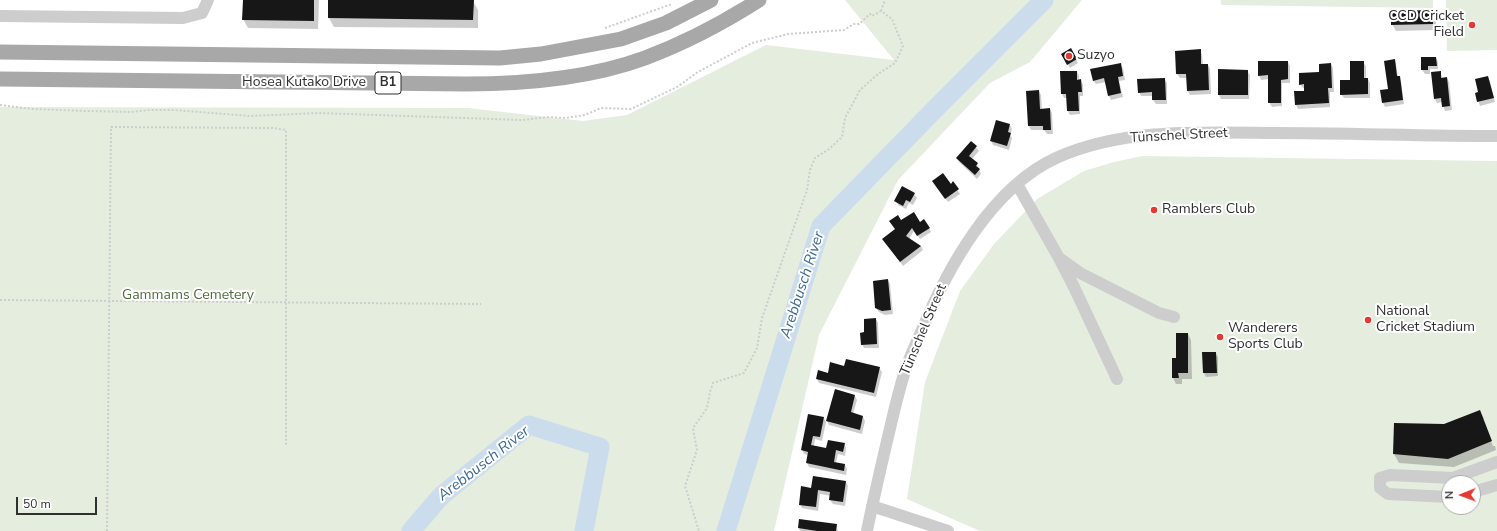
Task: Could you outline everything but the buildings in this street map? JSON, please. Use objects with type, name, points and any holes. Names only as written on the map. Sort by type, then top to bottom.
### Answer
[{"type":"main road","name":"Hosea Kutako Drive","points":[[0,52],[500,58],[541,54],[621,39],[666,23],[711,0]]},
{"type":"main road","name":"Hosea Kutako Drive","points":[[0,79],[465,84],[525,83],[590,73],[644,58],[707,31],[758,0]]},
{"type":"street","points":[[0,16],[183,18],[202,13],[208,0]]},
{"type":"street","name":"Tünschel Street","points":[[867,531],[896,401],[906,367],[931,307],[951,270],[994,205],[1017,184],[1054,159],[1074,151],[1116,140],[1144,135],[1229,133],[1497,136]]},
{"type":"street","points":[[1017,184],[1059,258],[1118,379]]},
{"type":"street","points":[[1059,258],[1080,273],[1159,313],[1174,317]]},
{"type":"street","points":[[1461,475],[1497,462]]},
{"type":"street","points":[[1441,477],[1390,475],[1380,478],[1380,488],[1388,494],[1441,497]]},
{"type":"street","points":[[1481,490],[1497,486]]},
{"type":"street","points":[[872,506],[948,531]]},
{"type":"path","points":[[881,11],[885,0]]},
{"type":"path","points":[[600,29],[622,23],[676,3]]},
{"type":"path","points":[[699,531],[685,486],[692,461],[697,450],[693,428],[708,408],[713,383],[744,373],[751,362],[757,348],[762,318],[807,190],[810,170],[815,158],[829,149],[842,137],[845,118],[860,90],[878,74],[895,64],[903,46],[892,19]]},
{"type":"path","points":[[107,531],[108,301],[111,127],[265,128],[286,130],[286,446]]},
{"type":"path","points":[[0,300],[480,304]]},
{"type":"green space","name":"Gammams Cemetery","points":[[845,0],[1082,0],[1030,62],[990,83],[898,180],[819,335],[774,531],[0,531],[0,107],[468,108],[583,121],[627,115],[766,45],[894,60]]},
{"type":"green space","points":[[1221,0],[1433,0],[1433,8],[1221,5]]},
{"type":"green space","name":"CCD Cricket Field","points":[[1446,0],[1497,0],[1497,50],[1447,51]]},
{"type":"green space","name":"Wanderers Sports Club","points":[[1142,156],[1497,161],[1497,531],[980,531],[907,499],[925,382],[960,291],[994,244],[1037,199],[1084,171],[1114,162]]},
{"type":"waterway","name":"Arebbusch River","points":[[726,531],[821,226],[1044,0]]},
{"type":"waterway","name":"Arebbusch River","points":[[411,531],[441,496],[529,425],[600,447],[584,531]]},
{"type":"place","name":"CCD Cricket Field","points":[[1472,25]]},
{"type":"place","name":"Suzyo","points":[[1069,56]]},
{"type":"place","name":"Ramblers Club","points":[[1154,210]]},
{"type":"place","name":"National Cricket Stadium","points":[[1368,320]]},
{"type":"place","name":"Wanderers Sports Club","points":[[1220,337]]}]
